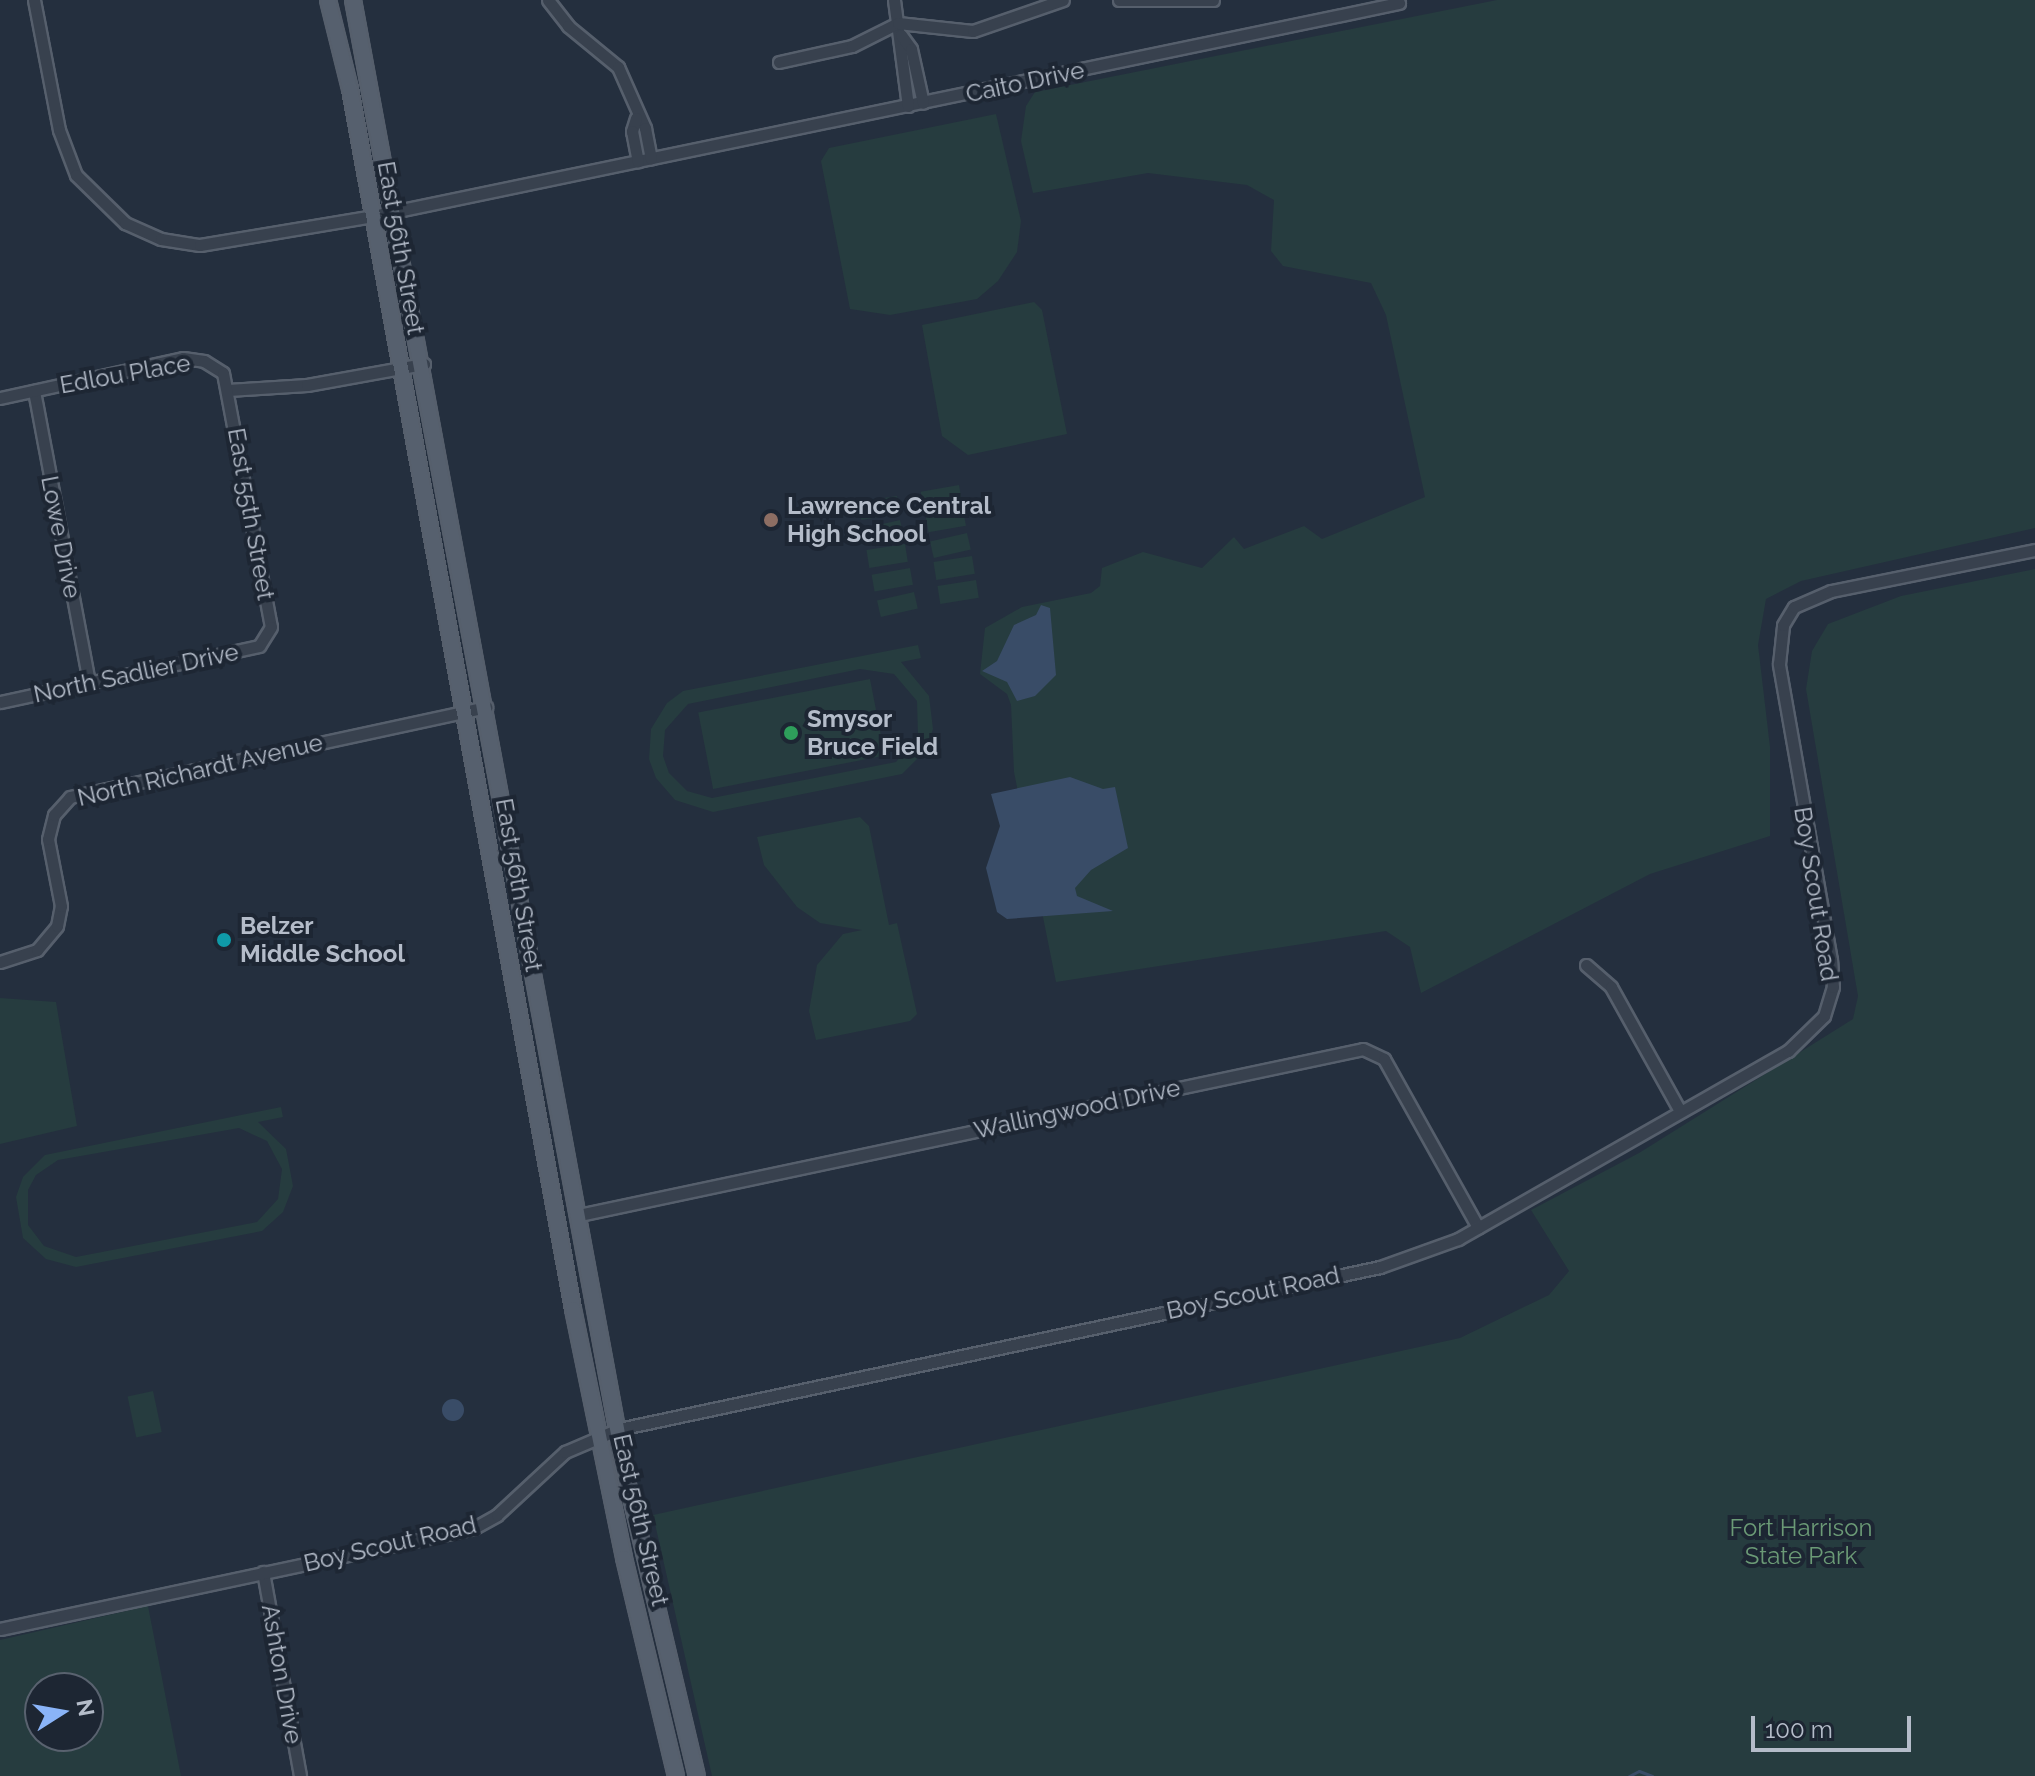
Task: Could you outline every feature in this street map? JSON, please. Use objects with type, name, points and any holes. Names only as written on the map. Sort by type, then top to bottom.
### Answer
[{"type":"main road","name":"East 56th Street","points":[[328,0],[424,364],[619,1429],[697,1776]]},
{"type":"main road","name":"East 56th Street","points":[[353,0],[384,213],[401,368],[599,1436],[676,1776]]},
{"type":"street","name":"Caito Drive","points":[[34,0],[65,151],[88,191],[125,223],[161,239],[210,245],[645,160],[1399,3]]},
{"type":"street","points":[[548,0],[568,26],[618,67],[636,118],[632,131],[645,160]]},
{"type":"street","points":[[894,0],[899,29],[897,43],[908,106]]},
{"type":"street","points":[[779,62],[852,46],[920,21],[973,31],[1063,0]]},
{"type":"street","points":[[1119,0],[1213,0]]},
{"type":"street","points":[[899,29],[911,49],[923,103]]},
{"type":"street","name":"Edlou Place","points":[[0,398],[186,358],[215,366],[225,377],[228,390]]},
{"type":"street","points":[[228,390],[307,385],[424,364]]},
{"type":"street","name":"East 55th Street","points":[[228,390],[269,637]]},
{"type":"street","name":"Lowe Drive","points":[[34,391],[89,683]]},
{"type":"street","name":"Boy Scout Road","points":[[0,1629],[474,1528],[497,1515],[554,1459],[619,1429],[1380,1267],[1440,1247],[1478,1227],[1788,1051],[1819,1024],[1830,999],[1831,960],[1780,677],[1780,638],[1789,613],[1831,591],[2035,550]]},
{"type":"street","name":"North Sadlier Drive","points":[[0,702],[259,646],[269,637]]},
{"type":"street","name":"North Richardt Avenue","points":[[0,962],[37,950],[57,926],[61,906],[48,839],[54,815],[70,797],[486,707]]},
{"type":"street","points":[[1586,965],[1611,987],[1680,1111]]},
{"type":"street","name":"Wallingwood Drive","points":[[579,1215],[1363,1049],[1384,1059],[1478,1227]]},
{"type":"street","points":[[528,1055],[549,1051]]},
{"type":"street","name":"Ashton Drive","points":[[263,1572],[300,1776]]},
{"type":"green space","points":[[1497,0],[2035,0],[2035,528],[1801,581],[1766,599],[1758,645],[1770,747],[1770,836],[1650,874],[1421,993],[1410,947],[1386,931],[1056,982],[1014,772],[1011,705],[1007,694],[980,674],[985,628],[1022,607],[1091,593],[1100,586],[1102,568],[1143,552],[1202,568],[1234,537],[1244,549],[1304,526],[1322,539],[1425,497],[1386,315],[1371,283],[1283,266],[1271,251],[1274,200],[1247,185],[1148,173],[1033,193],[1021,141],[1026,106],[1035,92]]},
{"type":"green space","points":[[996,114],[1021,221],[1017,252],[998,281],[977,299],[890,315],[850,309],[821,161],[829,148]]},
{"type":"green space","points":[[1034,302],[1042,310],[1067,434],[968,455],[942,436],[922,325]]},
{"type":"green space","points":[[959,485],[962,502],[924,509],[921,492]]},
{"type":"green space","points":[[897,496],[900,514],[861,520],[858,502]]},
{"type":"green space","points":[[963,509],[966,526],[929,532],[926,516]]},
{"type":"green space","points":[[900,520],[904,538],[867,546],[863,529]]},
{"type":"green space","points":[[967,533],[971,550],[934,558],[930,542]]},
{"type":"green space","points":[[905,544],[908,562],[869,568],[866,550]]},
{"type":"green space","points":[[972,556],[975,574],[936,580],[933,562]]},
{"type":"green space","points":[[910,568],[913,585],[875,592],[872,575]]},
{"type":"green space","name":"Fort Harrison State Park","points":[[2035,569],[2035,1776],[712,1776],[653,1515],[1460,1338],[1549,1295],[1569,1271],[1531,1210],[1639,1153],[1853,1019],[1858,996],[1806,689],[1812,651],[1828,624],[1901,596]]},
{"type":"green space","points":[[976,580],[979,598],[940,604],[937,586]]},
{"type":"green space","points":[[914,592],[918,609],[881,617],[877,601]]},
{"type":"green space","points":[[918,645],[921,658],[901,662],[929,696],[933,729],[926,750],[902,774],[713,812],[675,800],[656,778],[649,759],[651,729],[667,703],[683,691]],"holes":[[[860,669],[894,674],[917,701],[918,735],[896,762],[712,798],[687,791],[669,773],[663,756],[665,730],[688,704]]]},
{"type":"green space","name":"Smysor Bruce Field","points":[[870,679],[885,756],[713,789],[698,712]]},
{"type":"green space","points":[[860,817],[869,826],[889,925],[897,923],[917,1014],[910,1021],[816,1040],[809,1011],[817,965],[843,934],[862,930],[820,923],[797,907],[764,865],[757,837]]},
{"type":"green space","points":[[0,998],[56,1002],[77,1126],[0,1144]]},
{"type":"green space","points":[[281,1107],[283,1117],[258,1122],[286,1149],[293,1186],[283,1212],[262,1231],[76,1267],[46,1259],[23,1238],[16,1197],[23,1177],[45,1155]],"holes":[[[239,1128],[267,1141],[282,1169],[278,1199],[257,1222],[76,1257],[44,1246],[28,1225],[28,1190],[36,1175],[58,1160]]]},
{"type":"green space","points":[[153,1391],[162,1432],[136,1437],[128,1396]]},
{"type":"green space","points":[[148,1606],[181,1776],[0,1776],[0,1640]]},
{"type":"water","points":[[1041,605],[1050,608],[1056,675],[1035,696],[1017,701],[1007,682],[982,671],[997,661],[1014,625],[1036,615]]},
{"type":"water","points":[[1070,777],[1103,789],[1115,787],[1128,848],[1091,870],[1075,888],[1077,896],[1113,911],[1007,919],[997,912],[986,868],[1000,826],[991,794]]},
{"type":"water","points":[[453,1399],[464,1410],[453,1421],[442,1410]]},
{"type":"waterway","points":[[1629,1776],[1639,1771],[1652,1776]]},
{"type":"place","name":"Lawrence Central High School","points":[[771,520]]},
{"type":"place","name":"Smysor Bruce Field","points":[[791,733]]},
{"type":"place","name":"Belzer Middle School","points":[[224,940]]}]
